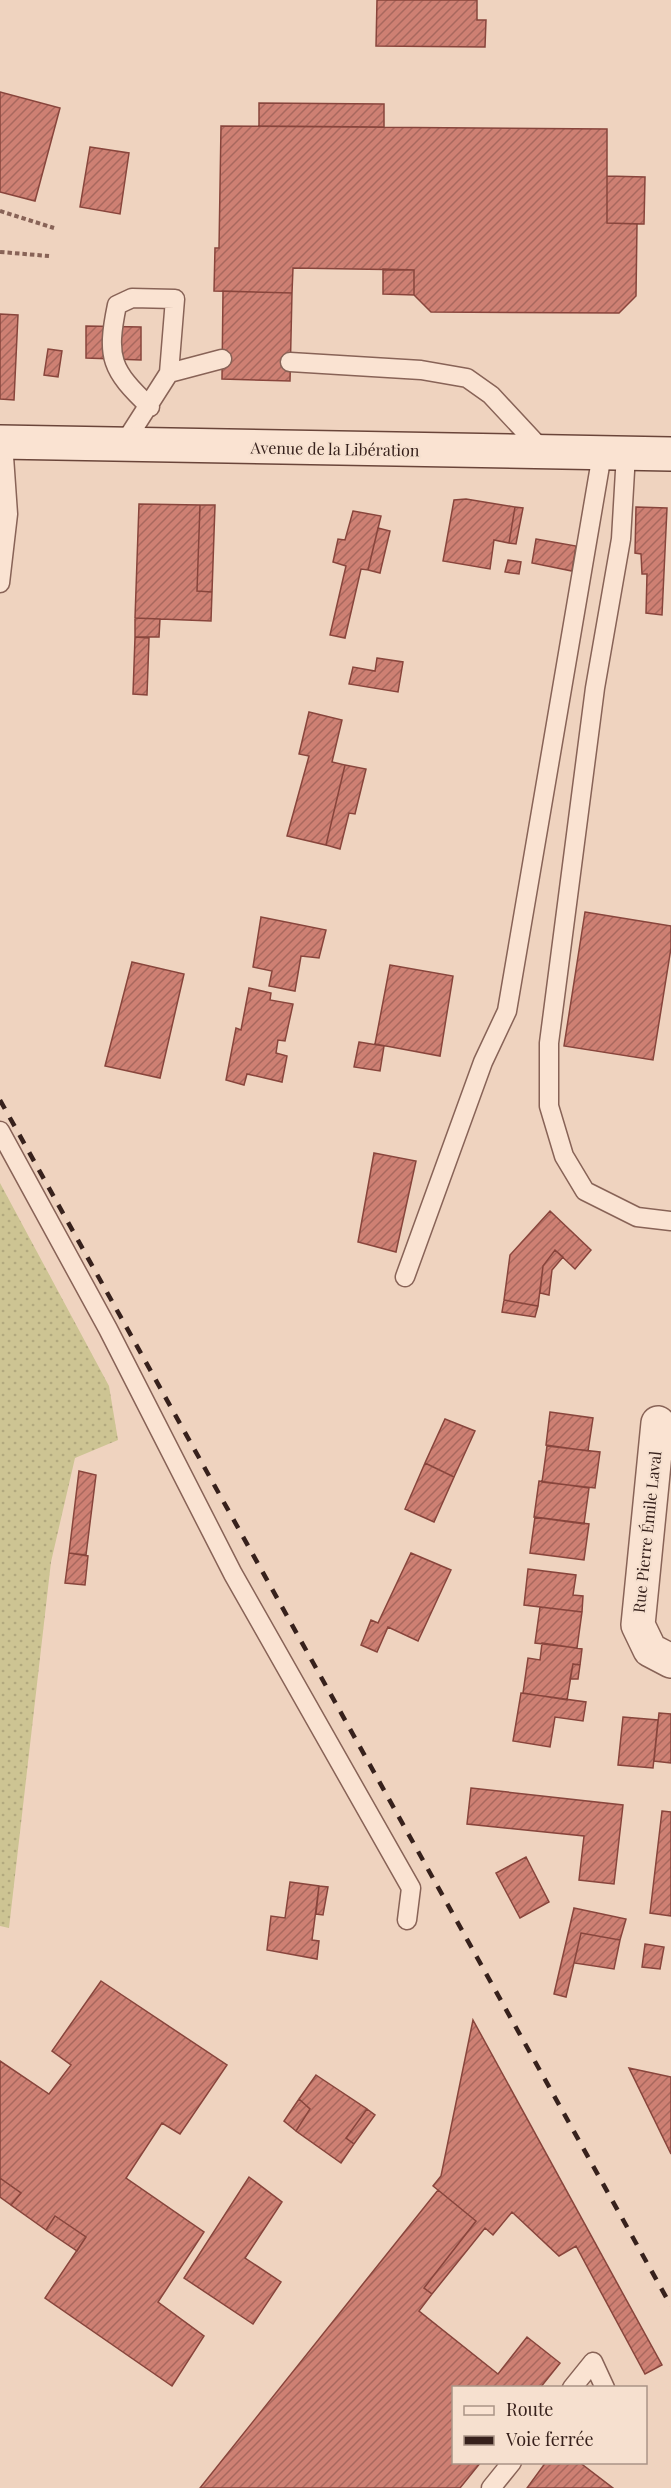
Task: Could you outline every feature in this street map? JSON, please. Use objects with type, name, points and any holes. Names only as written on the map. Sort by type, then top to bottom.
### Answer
[{"type":"main road","name":"Avenue de la Libération","points":[[2,442],[671,454]]},
{"type":"main road","name":"Rue Pierre Émile Laval","points":[[658,1423],[638,1624],[650,1650],[671,1661]]},
{"type":"lane","points":[[123,445],[150,407],[170,373],[175,299],[132,298],[117,305],[112,327],[112,359],[123,381],[150,407]]},
{"type":"lane","points":[[170,373],[222,359]]},
{"type":"lane","points":[[291,362],[421,370],[467,378],[491,395],[545,453]]},
{"type":"lane","points":[[0,583],[8,514],[2,442]]},
{"type":"lane","points":[[614,454],[621,539],[595,688],[549,1043],[549,1106],[564,1156],[585,1191],[637,1217],[671,1221]]},
{"type":"lane","points":[[405,1277],[483,1062],[507,1011],[614,454]]},
{"type":"lane","points":[[0,1131],[108,1329],[233,1574],[411,1888],[407,1920]]},
{"type":"lane","points":[[574,2386],[593,2362],[604,2386]]},
{"type":"lane","points":[[491,2488],[511,2464]]},
{"type":"path","points":[[0,211],[54,228]]},
{"type":"path","points":[[0,252],[49,256]]},
{"type":"shaded area","points":[[0,1183],[109,1386],[118,1440],[75,1458],[51,1562],[9,1928],[0,1926]]},
{"type":"building","points":[[377,0],[477,0],[477,20],[486,20],[485,47],[376,46]]},
{"type":"building","points":[[0,92],[60,108],[35,201],[0,192]]},
{"type":"building","points":[[259,103],[384,104],[384,127],[259,126]]},
{"type":"building","points":[[221,126],[607,129],[607,223],[637,224],[636,296],[619,313],[431,312],[414,295],[414,270],[293,268],[292,293],[214,291],[215,248],[219,248]]},
{"type":"building","points":[[90,147],[129,153],[120,214],[80,207]]},
{"type":"building","points":[[607,176],[645,177],[644,224],[607,223]]},
{"type":"building","points":[[383,269],[414,270],[414,295],[383,294]]},
{"type":"building","points":[[223,291],[292,293],[290,381],[222,379]]},
{"type":"building","points":[[0,314],[18,315],[14,400],[0,399]]},
{"type":"building","points":[[86,326],[141,327],[141,360],[86,358]]},
{"type":"building","points":[[48,349],[62,351],[58,377],[44,375]]},
{"type":"building","points":[[466,499],[515,507],[509,543],[494,540],[490,569],[443,561],[454,500]]},
{"type":"building","points":[[139,504],[200,505],[197,591],[212,592],[211,621],[135,618]]},
{"type":"building","points":[[200,505],[215,505],[212,592],[197,591]]},
{"type":"building","points":[[515,507],[523,508],[516,544],[509,543]]},
{"type":"building","points":[[636,507],[667,508],[662,615],[646,613],[647,574],[642,574],[641,554],[635,553]]},
{"type":"building","points":[[353,511],[381,516],[368,570],[361,569],[345,638],[330,635],[346,566],[333,562],[338,539],[345,540]]},
{"type":"building","points":[[378,528],[390,531],[380,573],[368,570]]},
{"type":"building","points":[[536,539],[576,546],[572,571],[532,563]]},
{"type":"building","points":[[508,560],[521,562],[519,574],[505,572]]},
{"type":"building","points":[[135,618],[160,619],[159,637],[135,637]]},
{"type":"building","points":[[135,637],[149,638],[147,695],[133,694]]},
{"type":"building","points":[[377,658],[403,662],[398,692],[349,684],[353,667],[375,671]]},
{"type":"building","points":[[309,712],[342,720],[332,762],[345,765],[326,845],[287,836],[309,756],[299,754]]},
{"type":"building","points":[[345,765],[366,769],[355,814],[349,813],[340,849],[326,845]]},
{"type":"building","points":[[585,912],[671,926],[671,948],[653,1060],[564,1046]]},
{"type":"building","points":[[261,917],[326,930],[319,958],[301,956],[295,991],[269,986],[272,971],[253,967]]},
{"type":"building","points":[[132,962],[184,974],[160,1078],[105,1066]]},
{"type":"building","points":[[390,965],[453,976],[440,1056],[375,1044]]},
{"type":"building","points":[[249,988],[271,993],[270,1000],[293,1004],[285,1041],[278,1040],[276,1053],[287,1056],[282,1082],[247,1074],[244,1085],[226,1080],[236,1028],[241,1030]]},
{"type":"building","points":[[359,1042],[384,1046],[380,1071],[354,1067]]},
{"type":"building","points":[[374,1153],[416,1161],[396,1252],[358,1242]]},
{"type":"building","points":[[550,1211],[591,1250],[575,1269],[555,1250],[543,1266],[538,1306],[504,1300],[510,1255]]},
{"type":"building","points":[[555,1250],[563,1257],[552,1270],[549,1295],[540,1293],[543,1266]]},
{"type":"building","points":[[504,1300],[538,1306],[535,1317],[502,1312]]},
{"type":"building","points":[[550,1412],[593,1418],[588,1451],[546,1445]]},
{"type":"building","points":[[445,1419],[475,1431],[454,1477],[425,1463]]},
{"type":"building","points":[[547,1446],[600,1452],[595,1488],[542,1482]]},
{"type":"building","points":[[425,1463],[454,1477],[434,1522],[405,1509]]},
{"type":"building","points":[[79,1471],[96,1475],[86,1555],[69,1553]]},
{"type":"building","points":[[539,1481],[589,1488],[584,1524],[534,1517]]},
{"type":"building","points":[[535,1517],[589,1524],[584,1560],[530,1553]]},
{"type":"building","points":[[69,1553],[88,1556],[85,1585],[65,1583]]},
{"type":"building","points":[[411,1553],[451,1570],[418,1641],[388,1627],[377,1652],[361,1645],[371,1620],[378,1623]]},
{"type":"building","points":[[528,1569],[576,1575],[573,1595],[583,1596],[582,1612],[524,1605]]},
{"type":"building","points":[[540,1607],[582,1612],[577,1648],[535,1643]]},
{"type":"building","points":[[542,1643],[582,1649],[580,1665],[573,1664],[567,1700],[523,1693],[528,1658],[540,1660]]},
{"type":"building","points":[[573,1664],[580,1665],[578,1679],[570,1679]]},
{"type":"building","points":[[521,1693],[586,1702],[583,1721],[555,1717],[550,1747],[513,1741]]},
{"type":"building","points":[[659,1713],[671,1714],[671,1763],[654,1761]]},
{"type":"building","points":[[623,1717],[658,1720],[653,1768],[618,1765]]},
{"type":"building","points":[[471,1788],[623,1805],[614,1884],[579,1880],[584,1836],[467,1824]]},
{"type":"building","points":[[662,1811],[671,1812],[671,1916],[650,1913]]},
{"type":"building","points":[[526,1857],[549,1902],[520,1918],[496,1873]]},
{"type":"building","points":[[290,1882],[319,1886],[312,1940],[319,1941],[317,1959],[267,1950],[271,1916],[285,1918]]},
{"type":"building","points":[[319,1886],[328,1887],[323,1915],[316,1914]]},
{"type":"building","points":[[574,1908],[626,1919],[620,1940],[581,1933],[566,1997],[554,1994]]},
{"type":"building","points":[[581,1933],[620,1940],[614,1969],[574,1963]]},
{"type":"building","points":[[645,1944],[664,1947],[660,1969],[642,1967]]},
{"type":"building","points":[[101,1981],[227,2065],[180,2134],[162,2123],[126,2178],[204,2232],[158,2302],[204,2336],[172,2386],[45,2298],[86,2237],[55,2216],[46,2230],[11,2205],[21,2193],[0,2178],[0,2061],[49,2094],[71,2065],[52,2051]]},
{"type":"building","points":[[473,2020],[662,2365],[645,2374],[576,2246],[559,2256],[512,2212],[493,2235],[485,2228],[432,2294],[424,2288],[476,2221],[433,2186],[441,2176]]},
{"type":"building","points":[[629,2068],[671,2077],[671,2154]]},
{"type":"building","points":[[316,2075],[367,2109],[346,2138],[354,2144],[341,2163],[296,2131],[310,2109],[299,2099]]},
{"type":"building","points":[[299,2099],[310,2109],[296,2131],[284,2121]]},
{"type":"building","points":[[367,2109],[375,2115],[354,2144],[346,2138]]},
{"type":"building","points":[[249,2177],[282,2202],[245,2258],[281,2282],[253,2324],[184,2278]]},
{"type":"building","points":[[0,2178],[21,2193],[11,2205],[0,2197]]},
{"type":"building","points":[[438,2190],[476,2221],[424,2288],[432,2294],[419,2311],[498,2374],[527,2337],[560,2363],[542,2386],[452,2386],[452,2464],[479,2464],[460,2488],[200,2488]]},
{"type":"building","points":[[55,2216],[86,2237],[77,2251],[46,2230]]},
{"type":"building","points":[[545,2464],[582,2464],[613,2488],[527,2488]]},
{"type":"railway","points":[[0,1100],[671,2306]]}]
